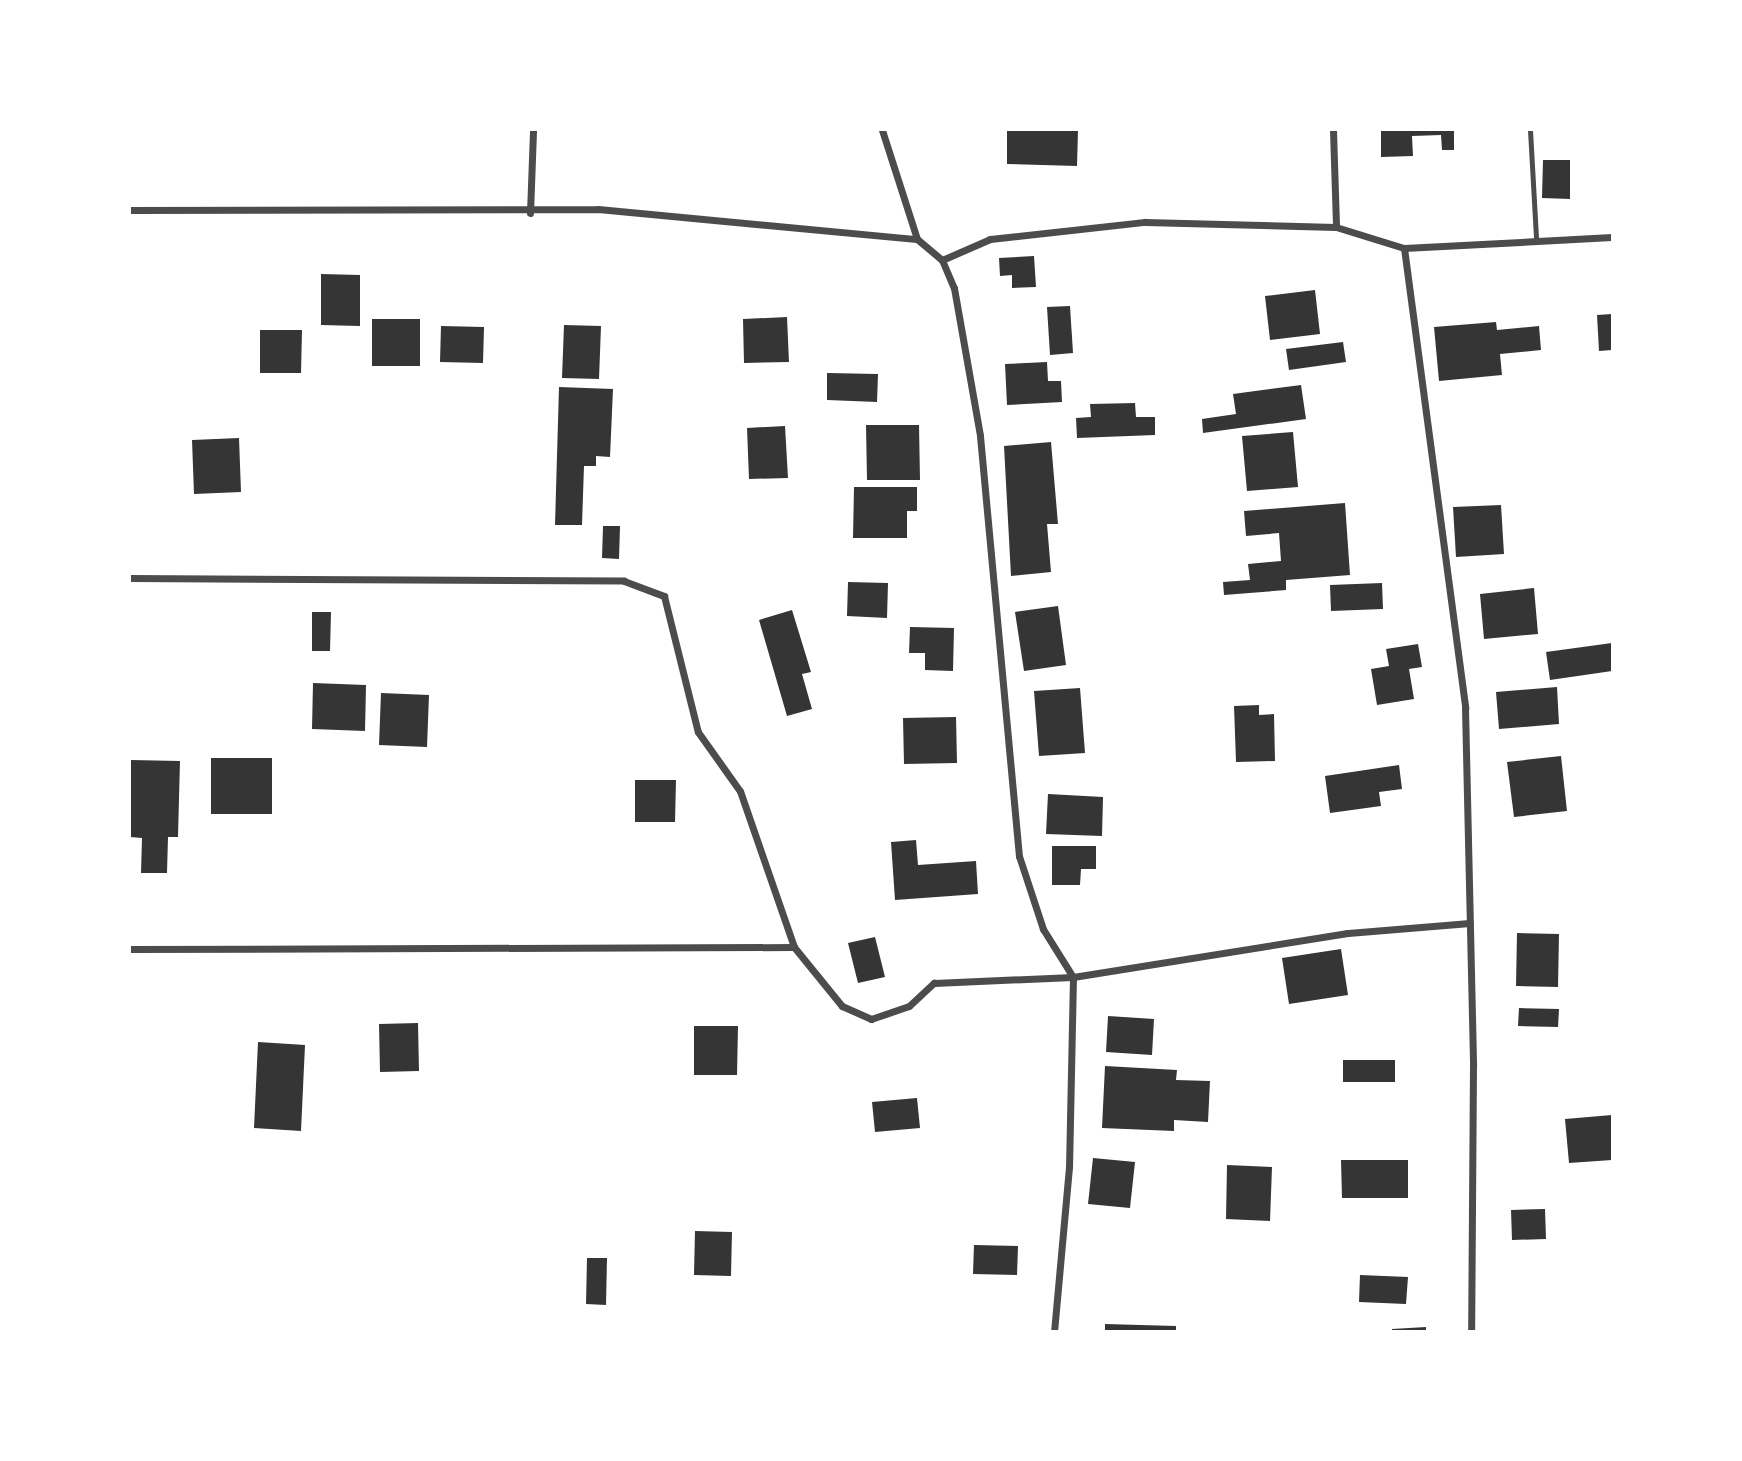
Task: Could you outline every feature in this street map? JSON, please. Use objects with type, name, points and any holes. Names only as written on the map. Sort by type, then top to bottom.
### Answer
[{"type":"street","points":[[530,213],[533,130]]},
{"type":"street","points":[[882,130],[917,239],[942,260],[954,288],[980,436],[1019,856],[1043,929],[1073,977],[1069,1167],[1054,1332]]},
{"type":"street","points":[[1333,130],[1336,227]]},
{"type":"street","points":[[130,210],[530,213],[598,209],[917,239]]},
{"type":"street","points":[[942,260],[990,239],[1145,222],[1336,227],[1404,248],[1612,237]]},
{"type":"street","points":[[1404,248],[1465,708],[1470,923],[1471,1332]]},
{"type":"street","points":[[130,578],[624,581],[664,596],[698,732],[740,791],[794,947],[842,1006],[871,1019],[909,1006],[934,983],[1073,977],[1348,933],[1470,923]]},
{"type":"street","points":[[130,948],[794,947]]},
{"type":"lane","points":[[1530,130],[1536,239]]},
{"type":"building","points":[[1007,130],[1078,130],[1077,166],[1007,164]]},
{"type":"building","points":[[1381,130],[1454,130],[1454,150],[1442,150],[1441,135],[1412,136],[1413,156],[1381,157]]},
{"type":"building","points":[[1543,160],[1570,160],[1570,199],[1542,198]]},
{"type":"building","points":[[1034,256],[1036,287],[1012,288],[1012,275],[1000,276],[999,258]]},
{"type":"building","points":[[321,274],[360,275],[360,326],[321,325]]},
{"type":"building","points":[[1315,290],[1320,334],[1270,340],[1265,296]]},
{"type":"building","points":[[1070,306],[1073,353],[1050,355],[1047,307]]},
{"type":"building","points":[[1612,314],[1612,350],[1599,351],[1597,315]]},
{"type":"building","points":[[787,317],[789,362],[744,363],[743,319]]},
{"type":"building","points":[[372,319],[420,319],[420,366],[372,366]]},
{"type":"building","points":[[1496,322],[1497,330],[1539,326],[1541,350],[1500,354],[1502,375],[1439,381],[1434,327]]},
{"type":"building","points":[[564,325],[601,326],[599,379],[562,378]]},
{"type":"building","points":[[441,326],[484,327],[483,363],[440,362]]},
{"type":"building","points":[[260,330],[302,330],[301,373],[260,373]]},
{"type":"building","points":[[1343,342],[1346,362],[1289,370],[1286,349]]},
{"type":"building","points":[[1047,362],[1048,381],[1061,381],[1062,402],[1007,405],[1005,364]]},
{"type":"building","points":[[827,373],[878,374],[877,402],[827,400]]},
{"type":"building","points":[[1301,385],[1306,419],[1203,433],[1202,419],[1236,414],[1233,394]]},
{"type":"building","points":[[559,387],[613,389],[610,457],[596,456],[596,466],[584,466],[582,525],[555,525]]},
{"type":"building","points":[[1135,403],[1136,417],[1155,417],[1155,435],[1077,438],[1076,418],[1091,417],[1090,404]]},
{"type":"building","points":[[866,425],[919,425],[920,480],[867,480]]},
{"type":"building","points":[[785,426],[788,478],[749,479],[747,428]]},
{"type":"building","points":[[1293,432],[1298,487],[1247,491],[1242,436]]},
{"type":"building","points":[[239,438],[241,492],[194,494],[192,440]]},
{"type":"building","points":[[1051,442],[1058,524],[1047,524],[1051,572],[1011,576],[1004,446]]},
{"type":"building","points":[[854,487],[917,487],[917,511],[907,511],[907,538],[853,538]]},
{"type":"building","points":[[1345,503],[1350,575],[1286,580],[1286,590],[1224,595],[1223,582],[1250,580],[1248,564],[1281,561],[1279,533],[1246,536],[1244,511]]},
{"type":"building","points":[[1501,505],[1504,554],[1456,557],[1453,507]]},
{"type":"building","points":[[603,526],[620,526],[619,559],[602,558]]},
{"type":"building","points":[[848,582],[888,583],[887,618],[847,616]]},
{"type":"building","points":[[1382,583],[1383,609],[1331,611],[1330,585]]},
{"type":"building","points":[[1534,588],[1538,634],[1484,639],[1480,594]]},
{"type":"building","points":[[1058,606],[1066,665],[1024,671],[1015,612]]},
{"type":"building","points":[[792,610],[811,672],[802,674],[812,709],[787,716],[759,620]]},
{"type":"building","points":[[312,612],[331,612],[330,651],[312,651]]},
{"type":"building","points":[[910,627],[954,628],[953,671],[925,670],[925,653],[909,653]]},
{"type":"building","points":[[1612,643],[1612,671],[1550,680],[1546,652]]},
{"type":"building","points":[[1418,644],[1422,667],[1409,669],[1414,699],[1377,705],[1371,669],[1389,666],[1386,649]]},
{"type":"building","points":[[313,683],[366,685],[365,731],[312,729]]},
{"type":"building","points":[[1557,687],[1559,724],[1499,729],[1496,692]]},
{"type":"building","points":[[1080,688],[1085,753],[1039,756],[1034,691]]},
{"type":"building","points":[[381,693],[429,695],[427,747],[379,745]]},
{"type":"building","points":[[1259,705],[1259,715],[1274,714],[1275,761],[1236,762],[1234,706]]},
{"type":"building","points":[[956,717],[957,763],[904,764],[903,718]]},
{"type":"building","points":[[1561,756],[1567,811],[1514,817],[1507,762]]},
{"type":"building","points":[[211,758],[272,758],[272,814],[211,814]]},
{"type":"building","points":[[131,760],[180,761],[178,837],[168,837],[167,873],[141,873],[142,838],[130,837]]},
{"type":"building","points":[[1399,765],[1402,789],[1379,792],[1381,806],[1330,813],[1325,776]]},
{"type":"building","points":[[635,780],[676,780],[675,822],[635,822]]},
{"type":"building","points":[[1048,794],[1103,797],[1102,836],[1046,834]]},
{"type":"building","points":[[916,840],[918,865],[976,861],[978,894],[895,900],[891,842]]},
{"type":"building","points":[[1052,846],[1096,846],[1096,869],[1081,869],[1080,885],[1052,885]]},
{"type":"building","points":[[1517,933],[1559,934],[1558,987],[1516,986]]},
{"type":"building","points":[[875,937],[885,977],[858,983],[848,943]]},
{"type":"building","points":[[1341,949],[1348,995],[1289,1004],[1282,958]]},
{"type":"building","points":[[1519,1008],[1559,1009],[1558,1027],[1518,1026]]},
{"type":"building","points":[[1108,1016],[1154,1019],[1152,1055],[1106,1052]]},
{"type":"building","points":[[418,1023],[419,1071],[380,1072],[379,1024]]},
{"type":"building","points":[[694,1026],[738,1026],[737,1075],[694,1075]]},
{"type":"building","points":[[258,1042],[305,1045],[301,1131],[254,1128]]},
{"type":"building","points":[[1343,1060],[1395,1060],[1395,1082],[1343,1082]]},
{"type":"building","points":[[1105,1066],[1177,1070],[1176,1080],[1210,1081],[1208,1122],[1174,1120],[1174,1131],[1102,1128]]},
{"type":"building","points":[[917,1098],[920,1128],[875,1132],[872,1102]]},
{"type":"building","points":[[1612,1115],[1612,1160],[1569,1163],[1565,1119]]},
{"type":"building","points":[[1093,1158],[1135,1162],[1130,1208],[1088,1204]]},
{"type":"building","points":[[1341,1160],[1408,1160],[1408,1198],[1342,1198]]},
{"type":"building","points":[[1227,1165],[1272,1167],[1270,1221],[1226,1219]]},
{"type":"building","points":[[1545,1209],[1546,1239],[1512,1240],[1511,1210]]},
{"type":"building","points":[[695,1231],[732,1232],[731,1276],[694,1275]]},
{"type":"building","points":[[974,1245],[1018,1246],[1017,1275],[973,1274]]},
{"type":"building","points":[[587,1258],[607,1258],[606,1305],[586,1304]]},
{"type":"building","points":[[1360,1275],[1408,1277],[1406,1304],[1359,1302]]},
{"type":"building","points":[[1105,1324],[1176,1326],[1176,1332],[1105,1332]]},
{"type":"building","points":[[1426,1327],[1426,1332],[1392,1332],[1392,1329]]}]
